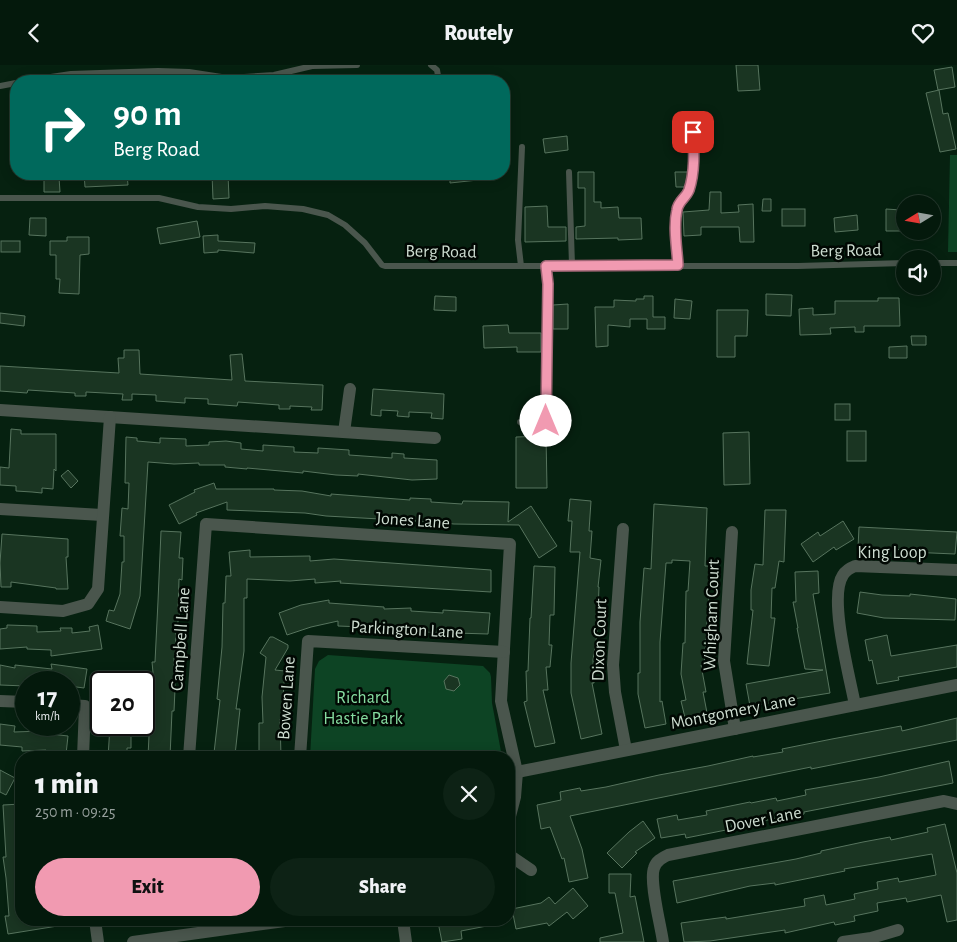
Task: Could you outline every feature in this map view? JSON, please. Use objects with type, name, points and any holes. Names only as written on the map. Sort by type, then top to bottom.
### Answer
[{"type":"street","points":[[344,432],[350,389]]},
{"type":"street","points":[[0,410],[435,438]]},
{"type":"street","points":[[0,607],[64,611],[88,604],[98,589],[110,417]]},
{"type":"street","points":[[0,509],[102,515]]},
{"type":"street","name":"Jones Lane","points":[[206,524],[510,545],[504,653]]},
{"type":"street","name":"Campbell Lane","points":[[189,751],[206,524]]},
{"type":"street","name":"Dixon Court","points":[[623,529],[613,665],[615,692],[626,750]]},
{"type":"street","name":"Whigham Court","points":[[732,532],[724,661],[735,729]]},
{"type":"street","name":"King Loop","points":[[855,705],[839,621],[837,591],[842,575],[848,569],[855,566],[957,570]]},
{"type":"street","name":"Parkington Lane","points":[[308,641],[504,653]]},
{"type":"street","name":"Bowen Lane","points":[[300,751],[308,641]]},
{"type":"street","points":[[504,653],[501,701],[512,751]]},
{"type":"street","name":"Montgomery Lane","points":[[517,772],[957,685]]},
{"type":"street","points":[[0,701],[15,702]]},
{"type":"street","points":[[80,706],[85,706],[83,751]]},
{"type":"street","points":[[515,763],[517,772],[515,797]]},
{"type":"street","name":"Dover Lane","points":[[664,942],[653,883],[654,869],[658,861],[668,855],[944,801],[957,804]]},
{"type":"street","points":[[515,859],[531,870]]},
{"type":"street","points":[[96,926],[98,942]]},
{"type":"street","points":[[133,942],[202,926]]},
{"type":"street","points":[[404,926],[406,942]]},
{"type":"street","points":[[843,942],[871,938],[898,930]]},
{"type":"lane","points":[[274,75],[312,66],[357,65]]},
{"type":"lane","points":[[431,65],[437,70],[438,75]]},
{"type":"lane","points":[[64,75],[158,71],[211,75]]},
{"type":"lane","points":[[678,265],[676,210],[680,202],[688,194],[691,185],[694,158],[693,132]]},
{"type":"lane","points":[[521,266],[518,240],[522,147]]},
{"type":"lane","points":[[569,172],[572,265]]},
{"type":"lane","name":"Berg Road","points":[[0,198],[159,198],[206,207],[231,209],[265,207],[303,209],[328,215],[345,225],[365,243],[382,265],[385,266],[798,266],[896,263]]},
{"type":"lane","points":[[941,263],[957,263]]},
{"type":"lane","points":[[520,422],[546,421],[548,284],[546,266]]},
{"type":"green space","points":[[950,155],[957,155],[957,252],[948,252]]},
{"type":"green space","name":"Richard Hastie Park","points":[[328,655],[483,666],[490,673],[491,677],[492,703],[501,751],[310,751],[315,669],[319,661]]},
{"type":"building","points":[[736,65],[758,65],[760,90],[738,91]]},
{"type":"building","points":[[952,67],[955,87],[938,90],[934,70]]},
{"type":"building","points":[[939,90],[943,114],[948,113],[956,149],[940,152],[926,93]]},
{"type":"building","points":[[567,136],[568,150],[545,153],[543,139]]},
{"type":"building","points":[[578,172],[594,172],[594,202],[601,202],[601,208],[618,207],[619,218],[641,218],[642,239],[576,239],[576,227],[585,226],[585,188],[578,188]]},
{"type":"building","points":[[675,172],[688,172],[685,187],[676,187]]},
{"type":"building","points":[[44,180],[59,180],[60,192],[44,192]]},
{"type":"building","points":[[84,180],[128,180],[128,185],[85,187]]},
{"type":"building","points":[[212,180],[228,180],[229,198],[213,199]]},
{"type":"building","points":[[450,180],[478,180],[450,183]]},
{"type":"building","points":[[710,192],[721,192],[721,213],[739,212],[738,205],[753,204],[754,242],[740,242],[739,227],[701,227],[701,235],[684,236],[683,212],[709,210]]},
{"type":"building","points":[[763,199],[771,199],[771,211],[762,211]]},
{"type":"building","points":[[547,206],[548,227],[566,227],[566,241],[525,242],[525,207]]},
{"type":"building","points":[[782,209],[805,209],[805,226],[782,226]]},
{"type":"building","points":[[886,209],[896,210],[896,231],[886,231]]},
{"type":"building","points":[[857,215],[858,230],[835,232],[834,218]]},
{"type":"building","points":[[30,218],[46,218],[46,236],[29,235]]},
{"type":"building","points":[[197,221],[200,237],[160,244],[157,228]]},
{"type":"building","points":[[218,235],[218,241],[255,243],[254,253],[218,250],[218,252],[204,253],[203,236]]},
{"type":"building","points":[[67,237],[89,237],[89,254],[80,255],[79,294],[59,293],[60,279],[56,279],[56,255],[50,255],[50,241],[67,241]]},
{"type":"building","points":[[1,241],[20,241],[20,252],[1,252]]},
{"type":"building","points":[[766,294],[792,295],[791,316],[766,315]]},
{"type":"building","points":[[435,296],[456,297],[456,311],[434,310]]},
{"type":"building","points":[[644,296],[653,296],[653,317],[665,317],[665,329],[647,329],[647,319],[630,319],[630,327],[608,325],[608,346],[596,347],[595,307],[614,307],[614,300],[636,301],[636,299],[644,299]]},
{"type":"building","points":[[878,298],[899,298],[900,326],[864,326],[864,332],[855,332],[855,327],[830,328],[831,334],[800,335],[799,309],[813,308],[813,315],[835,314],[835,301],[878,301]]},
{"type":"building","points":[[675,299],[692,301],[690,319],[674,318]]},
{"type":"building","points":[[568,304],[568,329],[553,329],[553,305]]},
{"type":"building","points":[[717,310],[748,310],[747,336],[735,336],[735,357],[717,357]]},
{"type":"building","points":[[0,313],[25,316],[24,326],[0,323]]},
{"type":"building","points":[[508,325],[509,333],[541,333],[541,352],[517,352],[517,347],[484,348],[483,326]]},
{"type":"building","points":[[911,336],[926,336],[926,345],[912,345]]},
{"type":"building","points":[[907,346],[907,358],[889,358],[889,347]]},
{"type":"building","points":[[124,350],[139,350],[140,374],[232,380],[230,355],[242,354],[245,381],[323,385],[322,410],[311,410],[312,407],[290,406],[290,409],[279,409],[279,405],[238,402],[237,406],[208,404],[208,399],[185,398],[185,403],[156,401],[156,395],[132,394],[132,400],[122,400],[123,394],[86,392],[86,396],[75,396],[75,393],[28,390],[27,393],[0,391],[0,366],[119,373],[118,358],[124,358]]},
{"type":"building","points":[[373,389],[444,394],[443,419],[431,418],[432,413],[409,412],[409,417],[397,416],[398,411],[381,410],[381,416],[371,415]]},
{"type":"building","points":[[835,404],[850,404],[850,420],[835,420]]},
{"type":"building","points":[[11,429],[21,430],[21,434],[56,434],[56,471],[54,469],[53,489],[42,488],[42,493],[16,491],[16,486],[0,485],[0,467],[9,468]]},
{"type":"building","points":[[847,431],[866,431],[866,461],[847,461]]},
{"type":"building","points":[[749,432],[750,484],[724,485],[723,433]]},
{"type":"building","points":[[546,436],[547,488],[516,488],[516,437]]},
{"type":"building","points":[[126,437],[137,438],[137,441],[160,443],[160,438],[186,439],[186,446],[209,445],[209,442],[226,441],[241,443],[241,449],[263,451],[263,445],[294,447],[294,452],[318,453],[318,448],[349,450],[349,455],[392,458],[392,453],[404,454],[404,458],[437,460],[437,479],[412,480],[358,474],[358,476],[303,471],[303,473],[247,469],[225,467],[225,465],[199,465],[199,463],[148,462],[140,596],[130,629],[106,621],[109,610],[114,611],[120,594],[122,562],[124,562],[124,536],[120,536],[122,508],[128,509],[129,483],[125,483]]},
{"type":"building","points":[[68,470],[78,481],[71,488],[61,476]]},
{"type":"building","points":[[214,483],[216,489],[274,489],[331,496],[331,494],[410,500],[410,498],[431,499],[431,502],[462,504],[463,501],[509,502],[508,522],[531,506],[557,546],[539,558],[519,525],[454,524],[305,513],[227,510],[227,502],[196,513],[197,515],[179,524],[169,505],[195,492],[194,490]]},
{"type":"building","points":[[570,499],[591,501],[589,531],[592,531],[590,558],[601,560],[598,587],[597,634],[593,660],[594,683],[592,683],[602,734],[581,739],[571,693],[571,663],[580,552],[570,552],[572,521],[568,521]]},
{"type":"building","points":[[654,504],[707,508],[705,566],[711,566],[704,666],[701,665],[706,692],[703,692],[708,718],[686,722],[681,701],[686,700],[681,674],[683,643],[685,643],[686,591],[688,591],[690,561],[672,560],[672,563],[666,563],[660,642],[660,702],[662,701],[666,724],[645,728],[638,694],[640,622],[644,568],[651,569]]},
{"type":"building","points":[[765,510],[786,510],[784,562],[779,561],[775,588],[772,588],[771,618],[775,618],[769,666],[747,664],[753,610],[751,610],[751,590],[755,564],[763,565]]},
{"type":"building","points":[[843,521],[854,539],[836,550],[834,547],[813,562],[801,544],[818,532],[820,536]]},
{"type":"building","points":[[859,527],[957,532],[955,554],[858,548]]},
{"type":"building","points":[[161,531],[181,532],[179,558],[183,558],[182,580],[179,579],[178,611],[180,611],[174,658],[175,689],[170,751],[148,751],[149,736],[155,736],[155,671],[153,671],[152,662],[155,662]]},
{"type":"building","points":[[2,534],[68,539],[68,557],[66,557],[68,589],[11,582],[11,587],[1,587]]},
{"type":"building","points":[[250,550],[250,557],[310,556],[310,561],[334,559],[491,570],[491,592],[340,583],[341,581],[315,583],[315,579],[290,581],[247,579],[247,598],[244,598],[244,651],[236,709],[240,709],[235,751],[214,751],[220,700],[217,699],[222,647],[223,603],[225,603],[226,576],[231,576],[229,552]]},
{"type":"building","points":[[534,566],[555,567],[554,615],[550,615],[549,645],[552,645],[550,667],[546,667],[548,690],[543,690],[555,743],[535,747],[524,702],[527,701],[526,671],[528,671]]},
{"type":"building","points":[[818,571],[819,593],[813,594],[830,693],[750,706],[746,684],[823,670],[805,669],[793,602],[796,602],[795,572]]},
{"type":"building","points":[[860,592],[882,595],[910,596],[910,594],[956,599],[955,620],[884,618],[857,613]]},
{"type":"building","points":[[329,600],[329,603],[384,607],[384,609],[411,608],[411,611],[443,613],[443,610],[490,613],[488,634],[391,631],[391,628],[338,626],[338,621],[287,635],[279,613],[301,605]]},
{"type":"building","points":[[7,625],[37,626],[37,632],[61,631],[60,628],[72,628],[72,633],[90,631],[89,627],[98,625],[102,649],[51,656],[51,650],[27,649],[27,647],[0,649],[0,629],[7,628]]},
{"type":"building","points":[[887,635],[891,656],[957,645],[957,667],[898,677],[899,680],[877,684],[872,660],[869,661],[865,640]]},
{"type":"building","points":[[270,637],[288,645],[275,670],[285,671],[283,697],[285,719],[280,719],[281,751],[259,751],[259,723],[263,723],[262,697],[266,657],[260,653]]},
{"type":"building","points":[[51,664],[87,669],[84,688],[80,687],[80,671],[15,671],[15,686],[0,685],[0,665],[15,668],[15,665],[52,669]]},
{"type":"building","points":[[449,675],[458,678],[460,685],[454,691],[446,689],[444,681]]},
{"type":"building","points":[[957,718],[957,740],[811,769],[811,767],[570,816],[582,849],[588,878],[569,882],[564,858],[562,859],[550,827],[541,829],[537,805],[561,800],[560,792],[580,788],[581,791],[606,787],[753,756],[783,752],[782,749],[832,739],[901,726],[902,731]]},
{"type":"building","points":[[0,724],[15,726],[15,736],[68,736],[66,751],[22,751],[22,747],[0,745]]},
{"type":"building","points":[[109,736],[131,736],[131,748],[127,748],[127,751],[108,751]]},
{"type":"building","points":[[949,761],[953,783],[804,812],[804,814],[731,826],[731,829],[686,838],[685,834],[661,838],[657,819],[677,815],[678,820],[707,815],[706,811],[776,798],[777,801],[806,795],[805,790],[879,777]]},
{"type":"building","points":[[0,770],[15,778],[6,795],[0,792]]},
{"type":"building","points":[[15,804],[15,926],[58,926],[8,934],[5,916],[9,916],[3,857],[6,857],[3,805]]},
{"type":"building","points":[[643,821],[655,838],[635,852],[637,853],[622,868],[607,853]]},
{"type":"building","points":[[945,824],[957,873],[957,920],[947,922],[941,895],[907,902],[906,898],[877,903],[878,911],[854,916],[855,921],[835,925],[834,922],[785,933],[785,930],[710,941],[684,942],[681,923],[726,917],[726,919],[805,906],[804,899],[824,895],[826,905],[855,899],[854,894],[878,889],[877,882],[898,878],[899,882],[936,875],[932,854],[844,869],[845,871],[775,885],[775,883],[750,886],[677,903],[673,881],[796,859],[821,853],[821,851],[863,842],[890,837],[891,840],[928,832],[927,828]]},
{"type":"building","points":[[609,874],[631,874],[630,897],[635,896],[644,942],[600,942],[600,938],[623,933],[615,893],[609,893]]},
{"type":"building","points":[[573,888],[588,906],[573,919],[567,912],[549,926],[547,923],[516,929],[515,908],[541,903],[549,897],[555,904]]},
{"type":"building","points":[[439,926],[487,926],[461,931],[462,939],[442,942]]},
{"type":"route","points":[[546,421],[548,284],[546,266],[678,265],[676,210],[680,202],[688,194],[691,185],[694,158],[693,132]]}]
